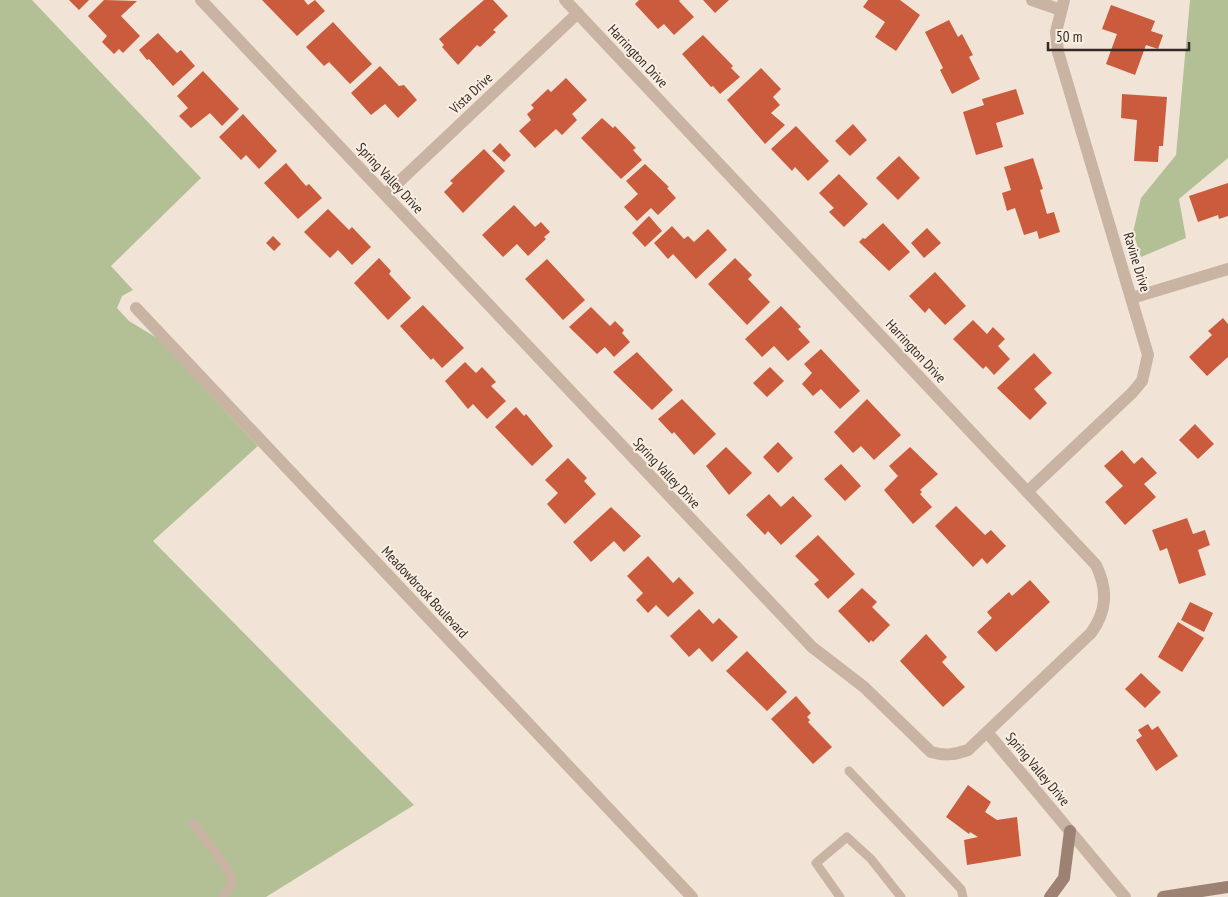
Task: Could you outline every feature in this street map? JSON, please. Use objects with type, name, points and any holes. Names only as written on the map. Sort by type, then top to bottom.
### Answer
[{"type":"main road","points":[[1050,897],[1064,878],[1070,831]]},
{"type":"main road","points":[[1164,897],[1228,887]]},
{"type":"street","name":"Spring Valley Drive","points":[[201,0],[812,647],[864,687],[931,752],[944,755],[968,750],[987,732],[1125,897]]},
{"type":"street","name":"Harrington Drive","points":[[565,0],[1096,565],[1106,593],[1100,621],[1091,633],[987,732]]},
{"type":"street","points":[[1032,0],[1062,5]]},
{"type":"street","name":"Ravine Drive","points":[[1028,492],[1132,393],[1142,380],[1148,355],[1058,52],[1056,32],[1062,5]]},
{"type":"street","name":"Vista Drive","points":[[385,195],[578,13]]},
{"type":"street","points":[[1132,298],[1228,269]]},
{"type":"street","name":"Meadowbrook Boulevard","points":[[136,308],[692,897]]},
{"type":"lane","points":[[849,771],[961,889],[963,897]]},
{"type":"lane","points":[[193,823],[228,870],[232,880],[229,890],[222,897]]},
{"type":"lane","points":[[840,897],[816,863],[847,838],[871,860],[901,897]]},
{"type":"green space","points":[[0,0],[32,0],[201,178],[111,266],[133,290],[122,296],[117,308],[129,321],[157,338],[258,446],[153,541],[414,805],[266,897],[0,897]]},
{"type":"green space","points":[[1190,0],[1228,0],[1228,158],[1179,199],[1186,238],[1141,257],[1133,232],[1141,198],[1176,155]]},
{"type":"building","points":[[69,0],[89,0],[79,10]]},
{"type":"building","points":[[104,0],[137,1],[121,16],[140,36],[123,53],[119,49],[114,54],[102,42],[107,36],[88,16]]},
{"type":"building","points":[[262,0],[304,0],[308,5],[315,0],[325,11],[297,36]]},
{"type":"building","points":[[484,0],[493,0],[508,16],[493,30],[496,32],[480,47],[477,45],[458,65],[442,47],[444,45],[439,39]]},
{"type":"building","points":[[639,0],[680,0],[694,17],[674,35],[664,24],[658,29],[635,4]]},
{"type":"building","points":[[703,0],[729,0],[715,13]]},
{"type":"building","points":[[868,0],[900,0],[920,15],[896,51],[875,37],[885,22],[863,7]]},
{"type":"building","points":[[1111,5],[1155,21],[1151,31],[1163,35],[1158,49],[1146,45],[1135,75],[1106,64],[1117,34],[1102,29]]},
{"type":"building","points":[[949,20],[958,37],[962,34],[973,55],[969,57],[980,79],[952,94],[940,70],[943,68],[925,32]]},
{"type":"building","points":[[333,22],[372,64],[350,84],[329,62],[324,66],[306,47]]},
{"type":"building","points":[[158,33],[177,53],[181,50],[195,66],[173,86],[139,50]]},
{"type":"building","points":[[703,35],[733,66],[731,68],[740,77],[720,94],[713,86],[711,87],[682,54]]},
{"type":"building","points":[[380,66],[399,86],[404,85],[417,100],[398,118],[385,104],[371,115],[351,93]]},
{"type":"building","points":[[761,68],[781,89],[773,97],[780,105],[771,113],[785,125],[765,144],[727,100]]},
{"type":"building","points":[[203,71],[239,109],[222,126],[210,113],[191,128],[179,116],[188,108],[177,96]]},
{"type":"building","points":[[566,78],[587,100],[572,114],[577,120],[562,135],[556,129],[535,148],[519,131],[531,120],[527,114],[534,108],[531,105],[548,89],[551,92]]},
{"type":"building","points":[[1016,89],[1024,114],[996,123],[1003,147],[976,155],[963,112],[984,105],[982,99]]},
{"type":"building","points":[[1122,94],[1167,97],[1163,146],[1159,146],[1158,162],[1134,161],[1137,120],[1121,118]]},
{"type":"building","points":[[243,114],[277,151],[259,169],[246,155],[241,160],[219,137]]},
{"type":"building","points":[[602,118],[613,128],[615,126],[636,148],[633,150],[642,160],[621,179],[581,138]]},
{"type":"building","points":[[853,124],[867,140],[850,156],[835,141]]},
{"type":"building","points":[[796,126],[829,161],[808,181],[795,167],[792,171],[771,149]]},
{"type":"building","points":[[500,143],[511,155],[504,162],[492,151]]},
{"type":"building","points":[[484,149],[505,171],[463,213],[444,192],[453,183],[450,181]]},
{"type":"building","points":[[899,156],[920,178],[898,200],[876,178]]},
{"type":"building","points":[[1033,158],[1043,189],[1040,190],[1047,214],[1054,212],[1060,232],[1039,239],[1037,231],[1024,235],[1015,208],[1007,211],[1002,193],[1011,190],[1004,167]]},
{"type":"building","points":[[286,163],[306,186],[309,184],[322,198],[298,219],[264,183]]},
{"type":"building","points":[[645,164],[669,187],[667,188],[676,198],[658,215],[651,208],[637,221],[624,207],[638,194],[626,181]]},
{"type":"building","points":[[839,174],[868,204],[844,227],[829,212],[834,208],[819,193]]},
{"type":"building","points":[[1228,183],[1228,216],[1219,219],[1218,215],[1198,222],[1189,196]]},
{"type":"building","points":[[514,205],[535,227],[541,222],[550,232],[544,237],[546,239],[528,256],[517,244],[503,257],[482,235]]},
{"type":"building","points":[[328,209],[349,230],[352,227],[371,247],[352,265],[338,250],[330,258],[304,232]]},
{"type":"building","points":[[649,216],[662,231],[645,247],[632,233]]},
{"type":"building","points":[[883,223],[910,252],[889,271],[859,242]]},
{"type":"building","points":[[672,226],[684,239],[688,236],[694,242],[708,229],[727,250],[696,279],[673,254],[668,259],[654,243]]},
{"type":"building","points":[[927,228],[941,243],[924,258],[911,243]]},
{"type":"building","points":[[273,236],[281,244],[274,251],[266,243]]},
{"type":"building","points":[[379,258],[391,271],[389,274],[411,298],[388,320],[354,283]]},
{"type":"building","points":[[735,258],[752,275],[748,279],[770,302],[747,325],[708,284]]},
{"type":"building","points":[[547,259],[585,300],[563,320],[525,279]]},
{"type":"building","points":[[935,272],[966,306],[945,325],[929,308],[925,313],[909,296]]},
{"type":"building","points":[[423,305],[464,348],[442,368],[433,358],[431,360],[400,326]]},
{"type":"building","points":[[781,306],[801,327],[798,329],[810,342],[788,361],[774,346],[762,357],[745,339]]},
{"type":"building","points":[[591,307],[610,326],[615,321],[624,330],[622,333],[630,342],[614,357],[605,347],[597,354],[569,327]]},
{"type":"building","points":[[1223,318],[1228,324],[1228,357],[1207,376],[1189,357],[1212,335],[1208,331]]},
{"type":"building","points":[[973,320],[987,334],[993,327],[1005,339],[998,346],[1010,359],[994,375],[986,366],[983,369],[953,339]]},
{"type":"building","points":[[821,349],[860,391],[840,409],[821,389],[813,396],[802,384],[812,373],[804,364]]},
{"type":"building","points":[[637,352],[673,390],[652,410],[613,372]]},
{"type":"building","points":[[1034,353],[1052,373],[1034,389],[1047,403],[1030,420],[997,388]]},
{"type":"building","points":[[465,362],[476,373],[482,367],[496,382],[491,386],[506,401],[487,419],[473,404],[468,409],[445,381]]},
{"type":"building","points":[[770,367],[784,381],[767,397],[753,383]]},
{"type":"building","points":[[682,399],[716,434],[694,455],[674,432],[672,434],[658,419]]},
{"type":"building","points":[[867,399],[901,435],[874,460],[861,446],[853,453],[834,432]]},
{"type":"building","points":[[516,407],[524,416],[526,414],[553,446],[532,466],[495,427]]},
{"type":"building","points":[[1195,424],[1214,444],[1198,459],[1179,440]]},
{"type":"building","points":[[778,442],[793,458],[778,473],[763,457]]},
{"type":"building","points":[[726,447],[752,473],[729,495],[706,466]]},
{"type":"building","points":[[910,447],[938,474],[920,490],[922,492],[920,494],[932,507],[913,524],[884,490],[898,476],[889,466]]},
{"type":"building","points":[[1122,450],[1134,464],[1142,457],[1157,473],[1144,484],[1156,497],[1125,525],[1105,502],[1123,486],[1104,466]]},
{"type":"building","points":[[568,458],[587,478],[584,481],[596,494],[565,524],[547,504],[558,493],[545,480]]},
{"type":"building","points":[[841,464],[861,486],[845,501],[824,479]]},
{"type":"building","points":[[769,494],[781,507],[793,496],[812,516],[781,545],[768,531],[765,535],[746,515]]},
{"type":"building","points":[[956,506],[985,535],[991,530],[1006,546],[987,564],[982,558],[973,567],[935,526]]},
{"type":"building","points":[[611,507],[641,536],[624,552],[614,541],[591,562],[573,542]]},
{"type":"building","points":[[1187,518],[1193,534],[1205,530],[1210,545],[1198,550],[1206,575],[1179,584],[1167,548],[1160,551],[1152,530]]},
{"type":"building","points":[[818,535],[855,574],[828,599],[814,584],[819,580],[795,556]]},
{"type":"building","points":[[648,556],[673,583],[679,577],[694,593],[668,617],[656,605],[648,613],[636,600],[643,593],[627,576]]},
{"type":"building","points":[[1030,580],[1050,602],[996,652],[977,632],[992,618],[987,612],[1009,592],[1012,596]]},
{"type":"building","points":[[862,588],[877,602],[872,607],[890,625],[873,642],[871,640],[869,643],[838,611]]},
{"type":"building","points":[[1190,602],[1213,613],[1204,632],[1181,620]]},
{"type":"building","points":[[699,609],[713,624],[719,618],[738,637],[712,662],[699,648],[689,657],[670,636]]},
{"type":"building","points":[[1178,622],[1204,638],[1182,672],[1158,657]]},
{"type":"building","points":[[926,634],[947,657],[942,662],[965,687],[943,707],[900,661]]},
{"type":"building","points":[[747,651],[787,692],[767,711],[726,671]]},
{"type":"building","points":[[1141,673],[1161,692],[1145,708],[1125,689]]},
{"type":"building","points":[[796,696],[811,713],[807,717],[810,720],[808,722],[832,747],[813,764],[771,719]]},
{"type":"building","points":[[1148,724],[1152,730],[1158,726],[1178,756],[1156,771],[1136,740],[1142,736],[1138,730]]},
{"type":"building","points":[[968,785],[991,802],[985,812],[997,820],[1017,817],[1021,856],[967,865],[964,840],[978,837],[970,832],[969,834],[946,817]]}]
